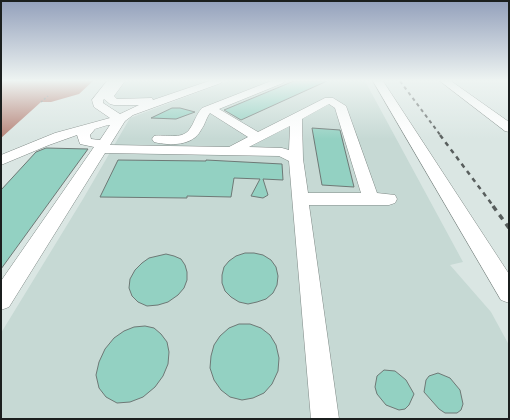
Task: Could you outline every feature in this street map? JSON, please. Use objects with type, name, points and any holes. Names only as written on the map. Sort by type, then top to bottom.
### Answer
[{"type":"lane","points":[[97,101],[98,105],[120,119]]},
{"type":"lane","points":[[112,101],[114,102],[143,102],[147,101]]},
{"type":"lane","points":[[1,161],[22,150],[91,126],[120,119],[129,113],[163,101]]},
{"type":"lane","points":[[187,144],[195,131],[201,115],[210,108],[229,101]]},
{"type":"lane","points":[[232,151],[328,101]]},
{"type":"lane","points":[[330,101],[340,106],[371,199]]},
{"type":"lane","points":[[390,101],[509,293]]},
{"type":"lane","points":[[472,101],[509,128]]},
{"type":"lane","points":[[210,108],[258,138]]},
{"type":"lane","points":[[296,118],[296,159],[325,419]]},
{"type":"lane","points":[[1,300],[120,119]]},
{"type":"lane","points":[[91,126],[83,134],[85,141],[92,143],[187,144],[232,151],[282,152],[296,159]]},
{"type":"lane","points":[[301,199],[389,199]]},
{"type":"shaded area","points":[[1,101],[56,101],[41,102],[1,138]]},
{"type":"shaded area","points":[[109,101],[153,101],[143,104],[111,103]]},
{"type":"shaded area","points":[[176,101],[376,101],[463,262],[450,265],[491,312],[509,345],[509,419],[1,419],[1,333],[83,199],[130,118]]},
{"type":"building","points":[[247,101],[284,101],[241,120],[224,110]]},
{"type":"building","points":[[172,108],[180,108],[195,112],[176,119],[151,118]]},
{"type":"building","points":[[312,128],[340,130],[354,187],[322,185]]},
{"type":"building","points":[[46,148],[88,149],[1,269],[1,190],[36,152]]},
{"type":"building","points":[[118,160],[206,160],[282,164],[283,180],[263,179],[268,195],[263,198],[251,196],[260,179],[234,178],[231,197],[100,197]]},
{"type":"building","points":[[245,253],[263,255],[271,260],[276,267],[278,276],[277,285],[273,293],[266,299],[248,304],[239,302],[231,297],[225,291],[222,283],[224,267],[236,256]]},
{"type":"building","points":[[166,254],[181,259],[185,265],[187,280],[184,288],[178,295],[168,302],[147,306],[138,302],[132,296],[129,288],[130,279],[135,270],[149,258]]},
{"type":"building","points":[[239,324],[250,324],[261,328],[270,335],[276,345],[279,358],[278,371],[272,384],[264,393],[253,398],[242,400],[230,397],[221,390],[214,380],[210,368],[214,345],[220,336],[229,328]]},
{"type":"building","points":[[145,326],[154,328],[167,342],[169,352],[168,364],[163,376],[155,387],[143,397],[130,402],[117,403],[106,397],[99,388],[96,375],[99,362],[105,349],[114,338],[124,331],[134,327]]},
{"type":"building","points":[[384,370],[395,371],[400,375],[406,380],[414,394],[409,405],[405,409],[399,410],[386,405],[377,394],[375,387],[377,376]]},
{"type":"building","points":[[438,373],[450,378],[460,390],[463,404],[461,410],[457,413],[445,413],[439,409],[424,392],[426,380],[429,376]]},
{"type":"railway","points":[[415,101],[441,136]]},
{"type":"railway","points":[[440,135],[494,207]]},
{"type":"railway","points":[[493,206],[509,228]]}]
